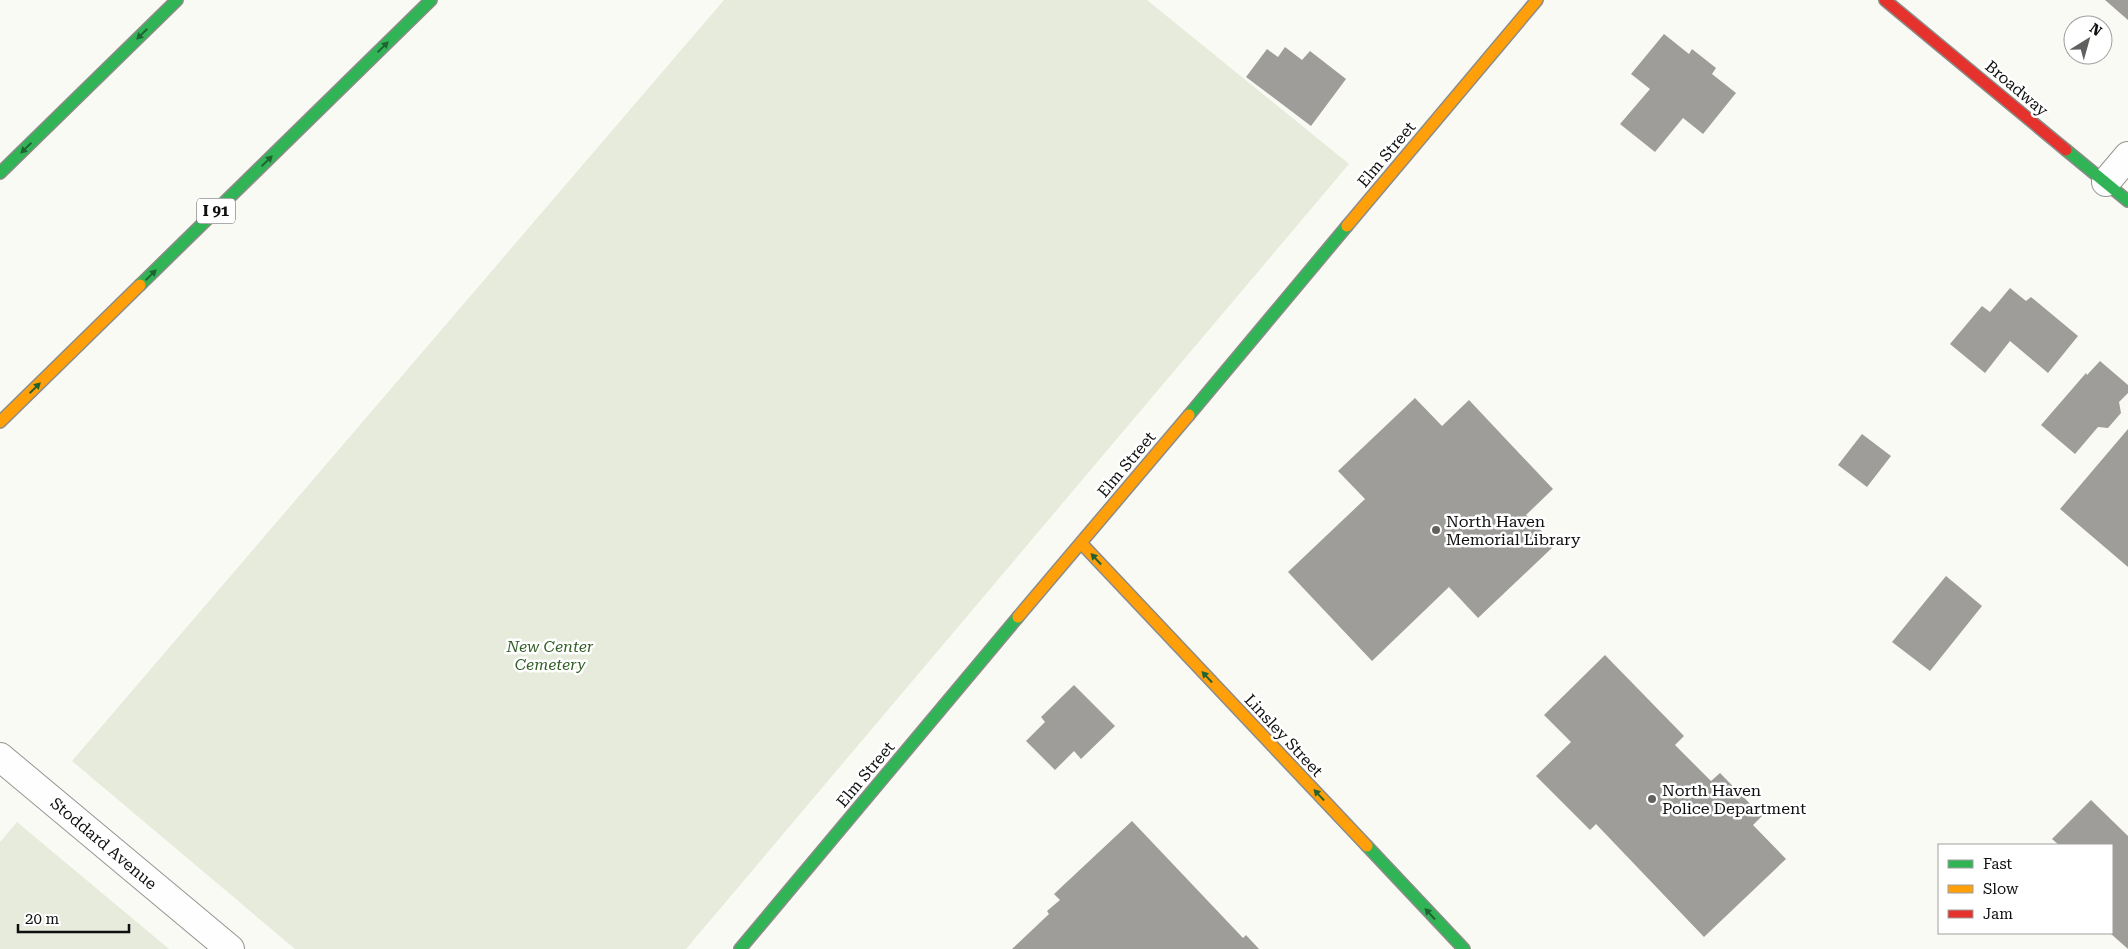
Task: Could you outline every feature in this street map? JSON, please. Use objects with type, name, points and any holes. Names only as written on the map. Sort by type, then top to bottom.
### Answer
[{"type":"main road","points":[[0,173],[176,0]]},
{"type":"main road","name":"I 91","points":[[0,422],[431,0]]},
{"type":"main road","name":"Elm Street","points":[[740,949],[1537,0]]},
{"type":"main road","name":"Broadway","points":[[1886,0],[2128,201]]},
{"type":"main road","name":"Linsley Street","points":[[1081,543],[1464,949]]},
{"type":"street","points":[[2106,182],[2128,156]]},
{"type":"street","name":"Stoddard Avenue","points":[[0,757],[230,949]]},
{"type":"green space","name":"New Center Cemetery","points":[[724,0],[1147,0],[1349,164],[686,949],[295,949],[72,761]]},
{"type":"green space","points":[[17,822],[169,949],[0,949],[0,842]]},
{"type":"building","points":[[2105,0],[2128,0],[2128,20]]},
{"type":"building","points":[[1664,34],[1689,54],[1692,49],[1716,68],[1712,74],[1736,93],[1703,134],[1683,118],[1655,152],[1620,124],[1650,89],[1631,74]]},
{"type":"building","points":[[1285,47],[1302,60],[1310,51],[1346,79],[1311,126],[1246,77],[1267,49],[1278,57]]},
{"type":"building","points":[[2010,288],[2026,301],[2031,297],[2078,336],[2048,373],[2010,341],[1985,373],[1950,344],[1982,306],[1990,312]]},
{"type":"building","points":[[2100,361],[2128,385],[2128,393],[2119,402],[2121,413],[2108,428],[2098,427],[2075,454],[2041,425],[2086,373],[2087,375]]},
{"type":"building","name":"North Haven Memorial Library","points":[[1415,398],[1442,426],[1469,400],[1553,489],[1526,515],[1555,545],[1478,618],[1449,587],[1372,661],[1288,572],[1365,499],[1338,471]]},
{"type":"building","points":[[2128,429],[2128,567],[2060,509]]},
{"type":"building","points":[[1862,434],[1891,456],[1867,487],[1838,465]]},
{"type":"building","points":[[1946,576],[1982,606],[1930,671],[1892,642]]},
{"type":"building","name":"North Haven Police Department","points":[[1605,655],[1684,736],[1675,745],[1711,781],[1720,773],[1762,816],[1753,825],[1786,859],[1704,937],[1596,824],[1590,830],[1536,776],[1571,742],[1544,715]]},
{"type":"building","points":[[1074,685],[1115,726],[1081,759],[1074,751],[1055,770],[1026,741],[1045,722],[1041,717]]},
{"type":"building","points":[[2091,800],[2128,836],[2128,949],[2111,934],[2113,934],[2113,844],[2058,844],[2052,839]]},
{"type":"building","points":[[1132,821],[1243,938],[1246,935],[1259,949],[1012,949],[1049,914],[1047,911],[1060,900],[1054,894]]},
{"type":"traffic: fast","points":[[0,173],[177,0]]},
{"type":"traffic: fast","points":[[140,285],[431,0]]},
{"type":"traffic: fast","points":[[2066,150],[2128,201]]},
{"type":"traffic: fast","points":[[1189,415],[1347,226]]},
{"type":"traffic: fast","points":[[740,949],[1018,617]]},
{"type":"traffic: fast","points":[[1367,846],[1464,949]]},
{"type":"traffic: slow","points":[[1347,226],[1537,0]]},
{"type":"traffic: slow","points":[[0,422],[140,285]]},
{"type":"traffic: slow","points":[[1018,617],[1189,415]]},
{"type":"traffic: slow","points":[[1081,543],[1367,846]]},
{"type":"traffic: jam","points":[[1885,0],[2066,150]]},
{"type":"place","name":"North Haven Memorial Library","points":[[1436,530]]},
{"type":"place","name":"North Haven Police Department","points":[[1652,799]]}]
